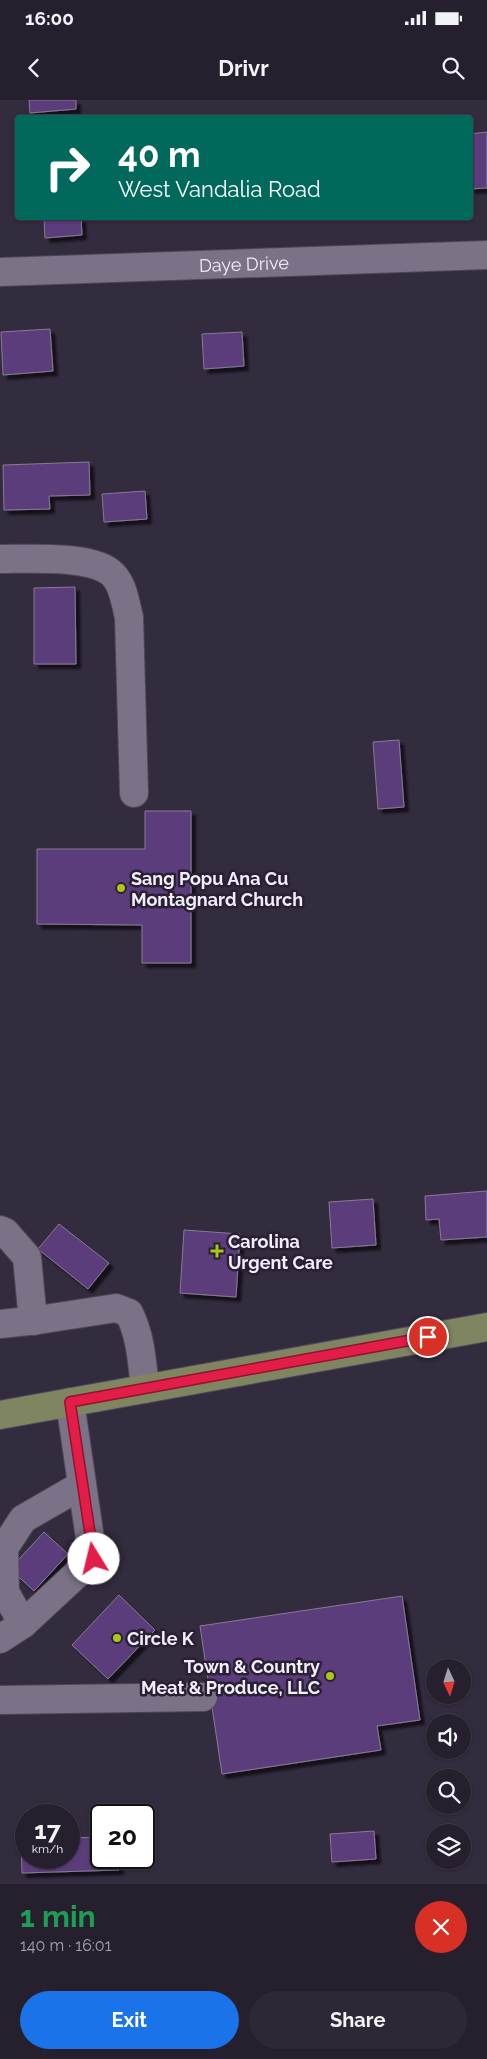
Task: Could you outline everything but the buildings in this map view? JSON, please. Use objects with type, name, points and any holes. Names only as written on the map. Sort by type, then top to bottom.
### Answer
[{"type":"main road","points":[[0,1415],[487,1327]]},
{"type":"street","name":"Daye Drive","points":[[0,272],[487,255]]},
{"type":"street","points":[[0,559],[41,558],[84,561],[110,572],[122,588],[129,617],[134,793]]},
{"type":"street","points":[[0,1230],[6,1232],[27,1257],[33,1321]]},
{"type":"street","points":[[0,1324],[33,1321],[116,1308],[129,1313],[136,1328],[145,1389]]},
{"type":"street","points":[[0,1639],[23,1624],[94,1559],[70,1402]]},
{"type":"street","points":[[23,1624],[5,1592],[4,1548],[23,1519],[82,1485]]},
{"type":"street","points":[[0,1700],[203,1697]]},
{"type":"place","name":"Sang Popu Ana Cu Montagnard Church","points":[[121,888]]},
{"type":"place","name":"Carolina Urgent Care","points":[[217,1251]]},
{"type":"place","name":"Circle K","points":[[117,1638]]},
{"type":"place","name":"Town & Country Meat & Produce, LLC","points":[[330,1676]]},
{"type":"route","points":[[94,1559],[70,1402],[428,1337]]}]
